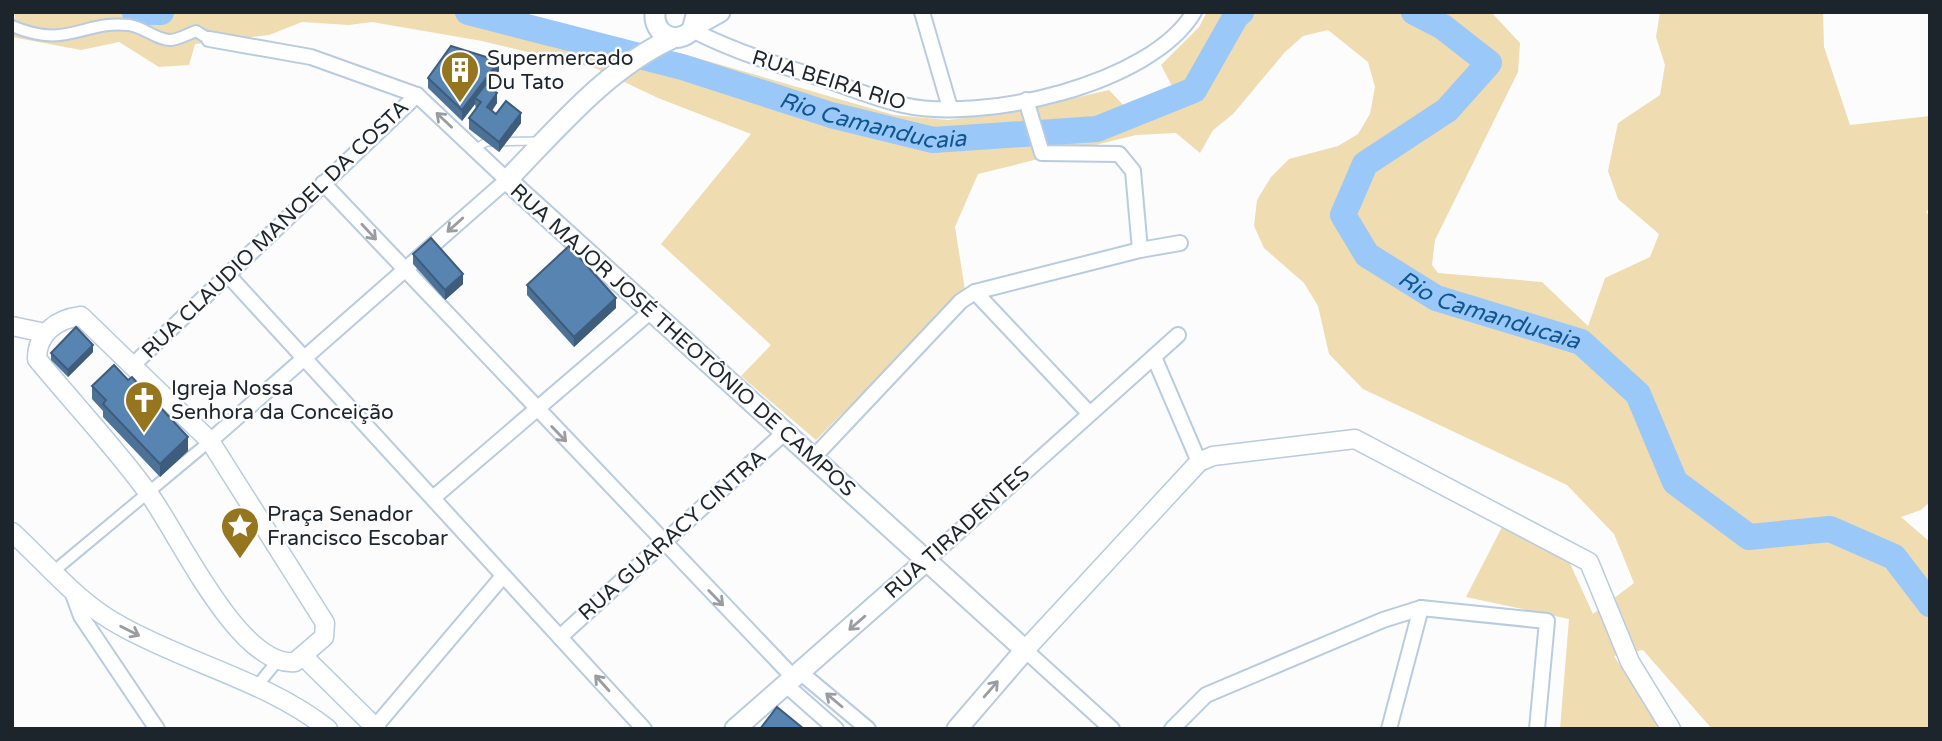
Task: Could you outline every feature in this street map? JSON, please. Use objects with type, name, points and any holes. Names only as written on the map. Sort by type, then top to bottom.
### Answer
[{"type":"main road","points":[[656,19],[660,32],[673,38],[681,38],[695,23],[720,12]]},
{"type":"main road","points":[[653,48],[656,19]]},
{"type":"main road","points":[[507,180],[605,82],[653,48],[673,38]]},
{"type":"main road","name":"RUA MAJOR JOSÉ THEOTÔNIO DE CAMPOS","points":[[507,180],[1025,650]]},
{"type":"main road","name":"RUA TIRADENTES","points":[[735,729],[926,561]]},
{"type":"main road","points":[[957,729],[1025,650]]},
{"type":"street","points":[[922,12],[950,108]]},
{"type":"street","name":"RUA BEIRA RIO","points":[[695,23],[721,46],[904,106],[950,108],[1027,100],[1089,85],[1145,60],[1166,46],[1194,12]]},
{"type":"street","points":[[12,26],[52,37],[108,26],[130,25],[173,40],[196,31],[209,39]]},
{"type":"street","name":"RUA MAJOR JOSÉ THEOTÔNIO DE CAMPOS","points":[[209,39],[311,58],[417,94],[507,180]]},
{"type":"street","name":"RUA CLAUDIO MANOEL DA COSTA","points":[[134,364],[417,94]]},
{"type":"street","points":[[1027,100],[1042,153],[1119,154],[1133,171],[1140,250]]},
{"type":"street","points":[[54,571],[210,441],[507,180]]},
{"type":"street","points":[[323,183],[535,410],[793,678],[836,729]]},
{"type":"street","points":[[812,459],[961,301],[975,292],[1140,250],[1180,243]]},
{"type":"street","points":[[228,275],[306,357],[644,729]]},
{"type":"street","points":[[975,292],[1088,412]]},
{"type":"street","points":[[433,498],[650,312]]},
{"type":"street","points":[[81,316],[134,364],[210,441],[325,623],[326,633],[295,662],[278,660],[243,634],[219,606],[148,492],[37,359],[37,347],[45,333],[63,318],[81,316]]},
{"type":"street","points":[[12,326],[45,333]]},
{"type":"street","name":"RUA TIRADENTES","points":[[926,561],[1088,412],[1178,335]]},
{"type":"street","points":[[1154,357],[1199,462]]},
{"type":"street","name":"RUA GUARACY CINTRA","points":[[559,637],[784,433]]},
{"type":"street","points":[[1025,650],[1199,462],[1213,456],[1355,439],[1589,562],[1630,662],[1671,729]]},
{"type":"street","points":[[12,532],[54,571],[73,594],[119,625],[174,653],[257,685],[308,713],[328,729]]},
{"type":"street","points":[[303,656],[375,728],[503,576]]},
{"type":"street","points":[[73,594],[81,616],[157,729]]},
{"type":"street","points":[[1389,729],[1420,608]]},
{"type":"street","points":[[1172,729],[1206,695],[1383,620],[1420,608],[1546,621],[1537,729]]},
{"type":"street","name":"RUA MAJOR JOSÉ THEOTÔNIO DE CAMPOS","points":[[1025,650],[1112,729]]},
{"type":"street","points":[[257,685],[278,660]]},
{"type":"street","points":[[793,678],[868,729]]},
{"type":"lane","points":[[475,150],[486,142],[546,141]]},
{"type":"shaded area","points":[[12,12],[507,12],[615,46],[680,53],[894,115],[948,120],[1014,112],[1109,90],[1127,109],[1173,88],[1161,65],[1199,27],[1207,12],[1491,12],[1520,43],[1518,72],[1435,240],[1432,265],[1438,273],[1542,282],[1588,326],[1605,278],[1650,257],[1659,234],[1618,199],[1608,171],[1618,123],[1660,95],[1665,65],[1656,37],[1660,12],[1823,12],[1824,47],[1850,125],[1930,116],[1930,209],[1926,211],[1930,219],[1930,502],[1921,510],[1901,517],[1930,542],[1930,729],[1712,729],[1643,650],[1614,656],[1661,729],[1560,729],[1569,619],[1466,597],[1502,527],[1568,559],[1593,614],[1634,583],[1614,534],[1567,485],[1363,389],[1329,354],[1318,306],[1304,283],[1264,248],[1254,226],[1257,200],[1271,177],[1289,159],[1338,146],[1358,134],[1370,114],[1375,87],[1368,62],[1328,30],[1303,36],[1285,52],[1233,114],[1213,130],[1200,153],[1176,133],[1136,135],[978,174],[955,227],[965,290],[816,440],[741,376],[771,345],[661,244],[751,134],[658,98],[595,68],[482,41],[372,22],[349,25],[302,22],[269,35],[195,44],[189,65],[159,67],[119,42],[81,50],[12,37],[15,15]]},
{"type":"building","name":"Supermercado Du Tato","points":[[451,46],[499,61],[462,110],[428,78]]},
{"type":"building","points":[[486,84],[497,93],[487,107],[496,114],[506,101],[521,113],[499,142],[469,118],[481,102],[475,98]]},
{"type":"building","points":[[431,238],[463,274],[445,290],[413,254]]},
{"type":"building","points":[[569,246],[616,298],[574,337],[527,285]]},
{"type":"building","points":[[76,327],[93,345],[68,370],[51,353]]},
{"type":"building","points":[[114,365],[128,380],[132,377],[188,437],[160,464],[103,404],[106,400],[92,386]]},
{"type":"building","points":[[777,707],[804,729],[760,729]]},
{"type":"waterway","name":"Rio Camanducaia","points":[[135,12],[161,12]]},
{"type":"waterway","name":"Rio Camanducaia","points":[[468,12],[682,67],[831,115],[933,140],[1097,129],[1194,90],[1236,16],[1241,12]]},
{"type":"waterway","name":"Rio Camanducaia","points":[[1414,12],[1443,27],[1489,63],[1447,110],[1365,164],[1343,215],[1367,255],[1436,298],[1581,342],[1638,394],[1675,482],[1749,537],[1830,529],[1894,557],[1930,604]]},
{"type":"place","name":"Supermercado Du Tato","points":[[460,104]]},
{"type":"place","name":"Igreja Nossa Senhora da Conceição","points":[[144,434]]},
{"type":"place","name":"Praça Senador Francisco Escobar","points":[[240,560]]}]
